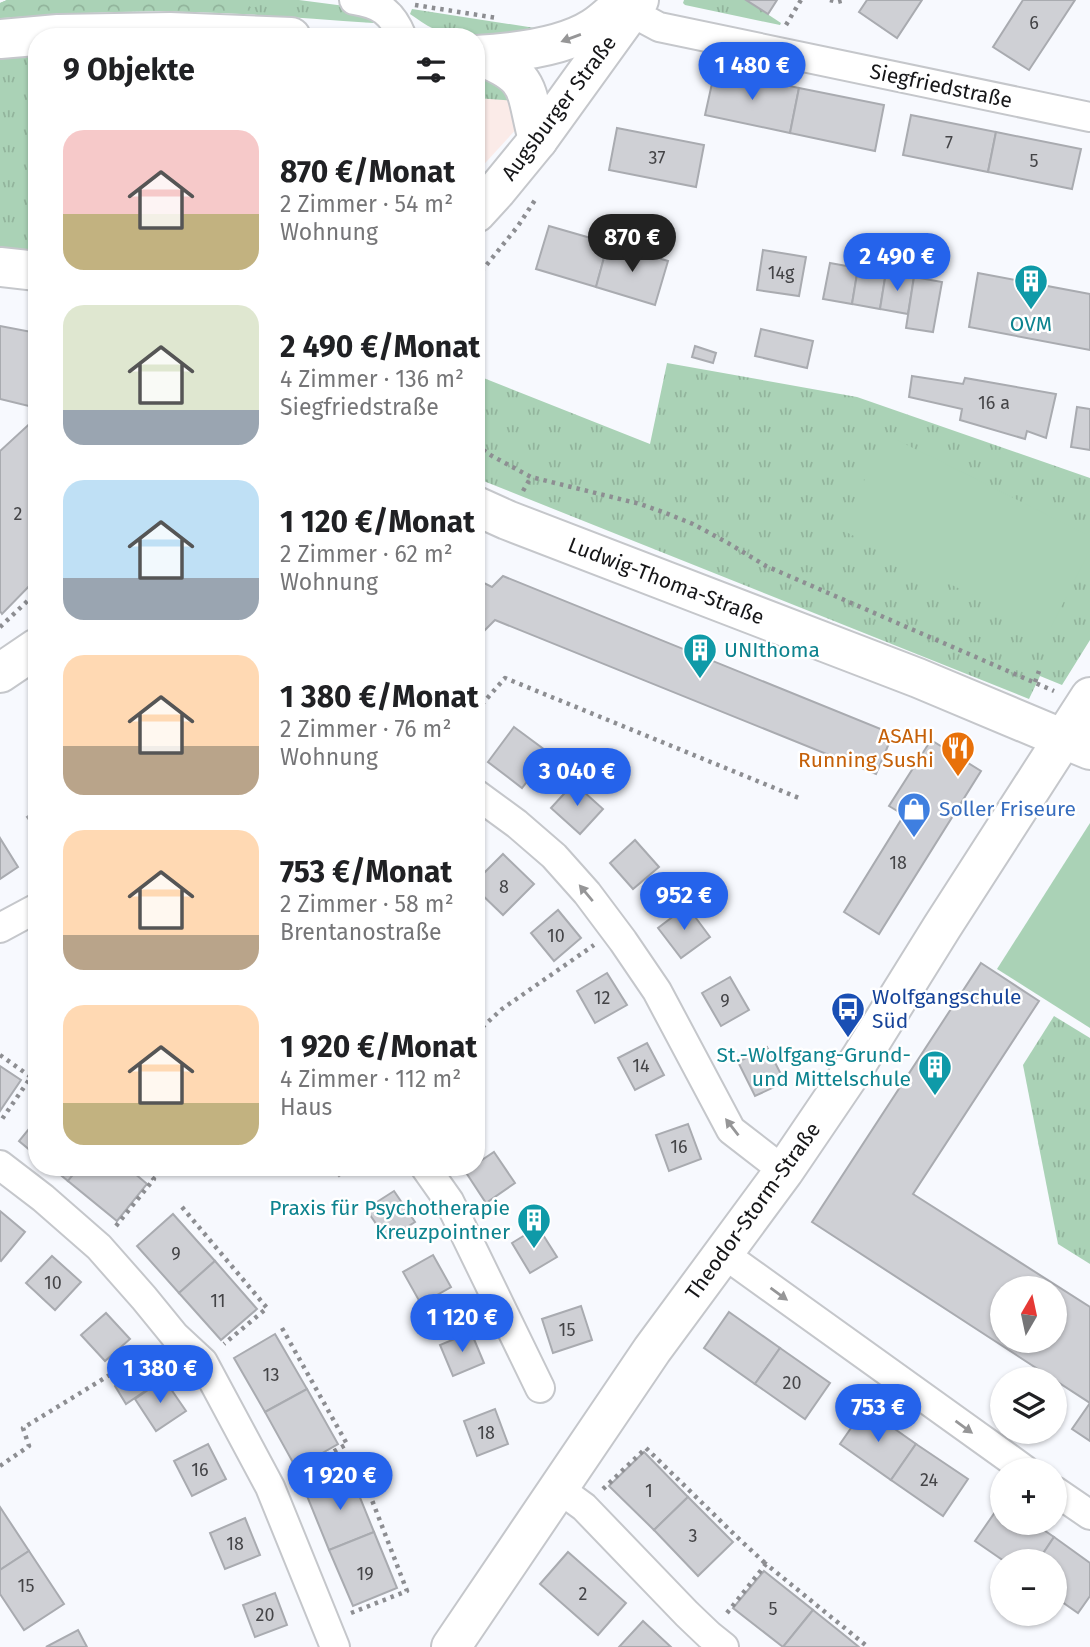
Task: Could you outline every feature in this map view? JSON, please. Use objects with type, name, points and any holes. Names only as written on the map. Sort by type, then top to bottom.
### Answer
[{"type":"main road","points":[[485,54],[566,40],[632,4]]},
{"type":"main road","name":"Augsburger Straße","points":[[485,203],[538,140],[632,4]]},
{"type":"main road","points":[[0,39],[28,37]]},
{"type":"main road","points":[[485,58],[509,69],[518,77],[528,96],[538,140]]},
{"type":"main road","points":[[0,267],[28,270]]},
{"type":"main road","name":"Ludwig-Thoma-Straße","points":[[485,510],[918,678],[1076,744]]},
{"type":"main road","name":"Theodor-Storm-Straße","points":[[451,1647],[571,1497],[652,1350],[784,1171],[1076,744],[1087,701]]},
{"type":"street","points":[[358,1],[388,13],[398,28]]},
{"type":"street","name":"Siegfriedstraße","points":[[632,4],[659,27],[1090,117]]},
{"type":"street","points":[[485,801],[554,856],[587,894],[657,991],[732,1130],[784,1171]]},
{"type":"street","points":[[0,928],[28,913]]},
{"type":"street","points":[[0,1165],[99,1247],[175,1336],[203,1362],[270,1487],[330,1635]]},
{"type":"street","points":[[431,1176],[449,1201],[540,1388]]},
{"type":"street","points":[[723,1254],[1008,1458]]},
{"type":"street","points":[[571,1497],[716,1641]]},
{"type":"street","points":[[1067,1500],[1090,1516]]},
{"type":"path","points":[[830,0],[845,0]]},
{"type":"path","points":[[358,1],[415,5],[506,19]]},
{"type":"path","points":[[485,451],[531,477],[640,504],[693,524],[766,566],[1035,682],[1087,701]]},
{"type":"path","points":[[0,627],[28,601]]},
{"type":"path","points":[[1035,682],[1039,671]]},
{"type":"path","points":[[485,701],[505,678],[799,798]]},
{"type":"path","points":[[485,1025],[502,1009],[615,931]]},
{"type":"path","points":[[0,1055],[28,1075]]},
{"type":"path","points":[[0,1122],[28,1081]]},
{"type":"path","points":[[99,1247],[154,1179],[150,1176]]},
{"type":"path","points":[[182,1206],[267,1308],[203,1362]]},
{"type":"path","points":[[270,1487],[347,1444],[282,1328]]},
{"type":"path","points":[[0,1466],[29,1446],[23,1428],[175,1336]]},
{"type":"path","points":[[571,1497],[646,1448],[766,1564],[868,1647]]},
{"type":"path","points":[[330,1635],[407,1591],[360,1469]]},
{"type":"path","points":[[716,1641],[766,1564]]},
{"type":"shaded area","points":[[485,73],[505,77],[520,125],[485,163]]},
{"type":"green space","points":[[7,0],[299,0],[368,9],[376,20],[373,23],[160,11],[0,18],[0,3]]},
{"type":"green space","points":[[7,0],[242,0],[259,14],[159,11],[0,18],[0,3]]},
{"type":"green space","points":[[684,0],[746,0],[781,23],[780,25],[685,5]]},
{"type":"green space","points":[[412,9],[537,30],[485,36],[485,28],[432,28],[410,14]]},
{"type":"green space","points":[[28,48],[28,256],[0,253],[0,50]]},
{"type":"green space","points":[[485,72],[486,72],[515,101],[485,99]]},
{"type":"green space","points":[[667,363],[857,397],[1090,478],[1090,640],[1062,685],[1040,676],[1029,699],[486,482],[485,379],[650,444]]},
{"type":"green space","points":[[887,435],[1090,536],[1090,550],[1048,633],[840,529]]},
{"type":"green space","points":[[1090,823],[1090,1028],[997,969]]},
{"type":"green space","points":[[1054,1016],[1090,1038],[1090,1264],[1058,1244],[1023,1065]]},
{"type":"building","points":[[746,0],[777,0],[768,14]]},
{"type":"building","points":[[867,0],[922,0],[897,38],[859,12]]},
{"type":"building","points":[[1023,0],[1075,0],[1029,70],[993,47]]},
{"type":"building","points":[[715,70],[799,88],[790,133],[705,115]]},
{"type":"building","points":[[799,88],[884,105],[875,151],[790,133]]},
{"type":"building","points":[[911,115],[996,132],[988,172],[903,155]]},
{"type":"building","points":[[617,128],[704,145],[696,187],[609,170]]},
{"type":"building","points":[[996,132],[1081,149],[1072,189],[988,172]]},
{"type":"building","points":[[549,226],[608,243],[596,287],[536,269]]},
{"type":"building","points":[[608,243],[668,261],[655,305],[596,287]]},
{"type":"building","points":[[763,250],[806,257],[799,296],[757,290]]},
{"type":"building","points":[[830,263],[858,268],[852,304],[823,299]]},
{"type":"building","points":[[858,268],[886,272],[880,309],[852,304]]},
{"type":"building","points":[[886,272],[914,277],[908,314],[880,309]]},
{"type":"building","name":"OVM","points":[[978,273],[1090,294],[1090,350],[969,327]]},
{"type":"building","points":[[914,277],[942,282],[933,332],[906,328]]},
{"type":"building","points":[[0,326],[28,331],[28,406],[0,399]]},
{"type":"building","points":[[761,329],[813,341],[807,368],[755,356]]},
{"type":"building","points":[[695,346],[716,353],[713,363],[692,357]]},
{"type":"building","points":[[912,376],[963,384],[965,378],[1056,394],[1046,438],[1027,431],[1025,439],[960,420],[962,409],[909,397]]},
{"type":"building","points":[[1077,407],[1090,409],[1090,450],[1071,447]]},
{"type":"building","points":[[28,425],[28,587],[2,614],[0,611],[0,451]]},
{"type":"building","name":"UNIthoma","points":[[503,576],[893,734],[876,774],[495,620],[485,630],[485,584],[492,587]]},
{"type":"building","points":[[514,727],[549,753],[522,788],[488,762]]},
{"type":"building","points":[[931,740],[981,771],[879,934],[844,912],[904,815],[889,806]]},
{"type":"building","points":[[574,783],[603,809],[580,834],[551,808]]},
{"type":"building","points":[[0,838],[18,867],[0,879]]},
{"type":"building","points":[[635,840],[659,867],[633,889],[610,863]]},
{"type":"building","points":[[503,854],[534,884],[503,915],[485,898],[485,872]]},
{"type":"building","points":[[687,906],[710,937],[681,958],[658,928]]},
{"type":"building","points":[[558,910],[581,938],[554,961],[531,933]]},
{"type":"building","name":"St.-Wolfgang-Grund- und Mittelschule","points":[[981,963],[1039,1001],[913,1194],[1041,1276],[990,1276],[990,1338],[812,1222]]},
{"type":"building","points":[[607,973],[627,1005],[595,1023],[577,991]]},
{"type":"building","points":[[730,977],[749,1010],[721,1026],[702,993]]},
{"type":"building","points":[[647,1043],[664,1075],[635,1090],[618,1058]]},
{"type":"building","points":[[767,1047],[785,1082],[755,1096],[738,1062]]},
{"type":"building","points":[[0,1066],[21,1080],[0,1111]]},
{"type":"building","points":[[688,1124],[701,1159],[669,1171],[656,1135]]},
{"type":"building","points":[[28,1130],[28,1148],[19,1141]]},
{"type":"building","points":[[494,1152],[515,1183],[486,1203],[468,1176],[485,1176],[485,1158]]},
{"type":"building","points":[[72,1176],[138,1176],[147,1184],[117,1221],[68,1181]]},
{"type":"building","points":[[394,1191],[415,1222],[387,1240],[366,1209]]},
{"type":"building","points":[[0,1211],[25,1232],[1,1261],[0,1260]]},
{"type":"building","points":[[173,1214],[215,1261],[179,1293],[137,1246]]},
{"type":"building","name":"Praxis für Psychotherapie Kreuzpointner","points":[[538,1227],[557,1257],[530,1273],[512,1243]]},
{"type":"building","points":[[433,1255],[451,1287],[421,1304],[403,1272]]},
{"type":"building","points":[[52,1256],[81,1282],[55,1310],[26,1283]]},
{"type":"building","points":[[215,1261],[257,1309],[221,1340],[179,1293]]},
{"type":"building","name":"St.-Wolfgang-Grund- und Mittelschule","points":[[1068,1293],[1090,1307],[1090,1403],[1067,1388],[1067,1367],[1035,1367],[1013,1353],[1068,1353]]},
{"type":"building","points":[[581,1306],[592,1340],[553,1353],[542,1319]]},
{"type":"building","points":[[729,1312],[780,1348],[755,1384],[704,1348]]},
{"type":"building","points":[[106,1313],[130,1339],[105,1361],[81,1335]]},
{"type":"building","points":[[471,1332],[484,1363],[453,1376],[440,1345]]},
{"type":"building","points":[[275,1334],[307,1389],[265,1412],[234,1358]]},
{"type":"building","points":[[780,1348],[830,1383],[805,1419],[755,1384]]},
{"type":"building","points":[[137,1372],[148,1389],[126,1404],[115,1386]]},
{"type":"building","points":[[164,1379],[186,1411],[156,1431],[135,1399]]},
{"type":"building","points":[[307,1389],[338,1444],[296,1468],[265,1412]]},
{"type":"building","points":[[1090,1403],[1090,1441],[1072,1429]]},
{"type":"building","points":[[865,1408],[916,1444],[891,1480],[840,1444]]},
{"type":"building","points":[[495,1409],[508,1444],[477,1456],[464,1421]]},
{"type":"building","points":[[208,1444],[226,1479],[192,1496],[174,1461]]},
{"type":"building","points":[[916,1444],[968,1479],[943,1516],[891,1480]]},
{"type":"building","points":[[644,1452],[688,1497],[654,1530],[609,1486]]},
{"type":"building","points":[[350,1473],[374,1532],[329,1550],[305,1491]]},
{"type":"building","points":[[688,1497],[733,1542],[698,1576],[654,1530]]},
{"type":"building","points":[[0,1507],[29,1551],[0,1570]]},
{"type":"building","points":[[245,1518],[260,1555],[225,1569],[210,1533]]},
{"type":"building","points":[[990,1519],[990,1535],[1054,1537],[1046,1549],[990,1549],[990,1551],[975,1541]]},
{"type":"building","points":[[374,1532],[397,1588],[353,1606],[329,1550]]},
{"type":"building","points":[[1054,1537],[1090,1563],[1090,1596],[1078,1613],[1067,1605],[1067,1549],[1046,1549]]},
{"type":"building","points":[[29,1551],[64,1604],[24,1630],[0,1594],[0,1570]]},
{"type":"building","points":[[568,1552],[626,1603],[598,1635],[540,1584]]},
{"type":"building","points":[[764,1571],[813,1610],[783,1647],[733,1608]]},
{"type":"building","points":[[275,1593],[287,1625],[255,1637],[243,1605]]},
{"type":"building","points":[[813,1610],[838,1630],[859,1647],[783,1647]]},
{"type":"building","points":[[643,1621],[671,1647],[619,1647]]},
{"type":"building","points":[[78,1630],[87,1647],[46,1647]]},
{"type":"place","name":"OVM","points":[[1031,311]]},
{"type":"place","name":"UNIthoma","points":[[700,680]]},
{"type":"place","name":"ASAHI Running Sushi","points":[[958,778]]},
{"type":"place","name":"Soller Friseure","points":[[914,839]]},
{"type":"place","name":"Wolfgangschule Süd","points":[[848,1039]]},
{"type":"place","name":"St.-Wolfgang-Grund- und Mittelschule","points":[[935,1097]]},
{"type":"place","name":"Praxis für Psychotherapie Kreuzpointner","points":[[534,1250]]}]
